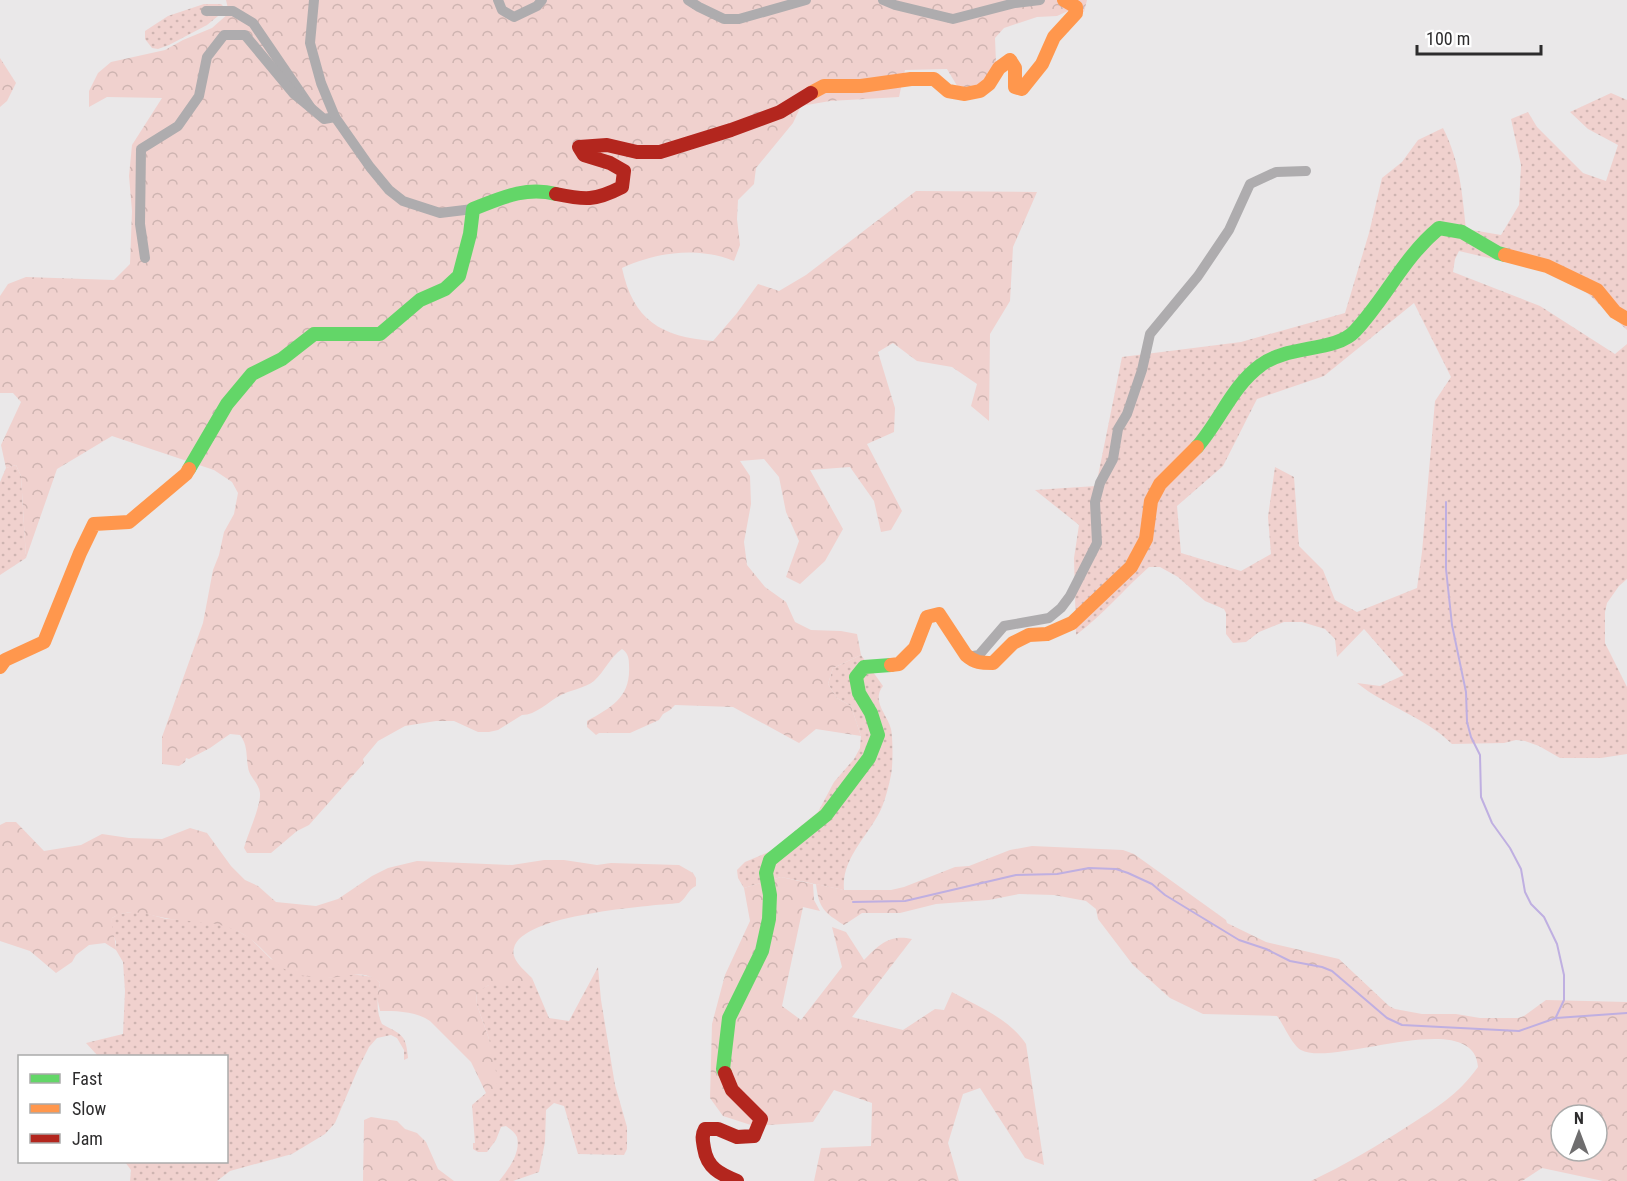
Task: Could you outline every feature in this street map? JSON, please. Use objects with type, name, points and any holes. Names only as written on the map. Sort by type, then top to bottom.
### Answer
[{"type":"main road","points":[[0,667],[5,660],[44,642],[58,613],[81,546],[93,524],[129,522],[186,474],[227,404],[252,374],[282,359],[314,334],[380,334],[420,300],[445,289],[459,276],[470,234],[473,209],[510,194],[541,190],[583,200],[610,194],[622,187],[624,171],[614,162],[584,155],[579,147],[607,145],[637,152],[660,152],[780,112],[825,86],[861,86],[911,80],[934,80],[948,91],[965,94],[980,91],[1010,60],[1015,68],[1015,87],[1022,89],[1042,64],[1054,37],[1076,13],[1076,7],[1064,0]]},
{"type":"main road","points":[[737,1181],[713,1170],[704,1157],[702,1133],[705,1129],[718,1129],[737,1137],[754,1136],[761,1119],[732,1090],[723,1069],[729,1018],[762,951],[769,919],[770,895],[766,873],[770,860],[826,815],[869,758],[878,735],[871,713],[859,693],[856,677],[864,667],[899,664],[915,648],[927,617],[939,614],[948,622],[957,643],[968,657],[978,663],[993,663],[1013,643],[1029,635],[1047,634],[1072,623],[1131,567],[1146,539],[1151,501],[1160,484],[1199,445],[1235,390],[1262,364],[1287,352],[1334,344],[1354,333],[1420,244],[1438,228],[1462,232],[1498,253],[1547,266],[1597,290],[1615,312],[1627,319]]},
{"type":"street","points":[[314,0],[310,43],[321,83],[335,117],[370,167],[389,190],[403,201],[440,213],[473,209]]},
{"type":"street","points":[[498,0],[502,10],[514,17],[537,6],[542,0]]},
{"type":"street","points":[[688,0],[724,19],[739,19],[806,0]]},
{"type":"street","points":[[884,0],[895,5],[953,19],[1015,3],[1040,0]]},
{"type":"street","points":[[206,11],[233,11],[253,23],[311,108]]},
{"type":"street","points":[[145,258],[140,224],[141,149],[178,126],[199,96],[207,57],[224,34],[244,34],[294,94],[324,119],[335,117]]},
{"type":"street","points":[[968,657],[979,655],[1004,627],[1049,618],[1070,596],[1097,543],[1095,502],[1100,483],[1113,459],[1118,429],[1127,414],[1142,370],[1150,334],[1198,276],[1229,230],[1250,184],[1276,172],[1306,171]]},
{"type":"green space","points":[[226,0],[1087,0],[1084,12],[1068,11],[1057,16],[1037,17],[1004,28],[995,38],[996,63],[987,86],[959,89],[947,69],[905,70],[899,97],[830,101],[801,106],[793,123],[756,168],[754,184],[738,200],[737,219],[740,245],[734,261],[720,256],[692,252],[649,258],[622,268],[634,301],[652,322],[678,335],[713,341],[758,284],[779,291],[806,275],[916,191],[1037,192],[1013,247],[1010,301],[990,334],[989,421],[971,406],[977,384],[952,367],[917,361],[893,343],[878,352],[895,408],[894,432],[867,444],[902,511],[891,530],[881,532],[874,501],[850,467],[810,470],[843,529],[825,561],[800,584],[786,577],[799,541],[786,512],[779,477],[764,459],[740,461],[750,476],[751,504],[744,542],[747,565],[765,587],[786,602],[795,622],[811,630],[857,634],[861,655],[833,668],[828,684],[837,698],[851,706],[861,736],[816,729],[799,743],[733,707],[675,705],[659,720],[630,733],[599,733],[596,735],[587,727],[587,721],[612,706],[627,685],[629,660],[622,649],[594,681],[559,696],[537,711],[522,715],[498,730],[478,732],[454,721],[436,721],[405,726],[378,741],[363,759],[364,763],[309,825],[297,831],[271,853],[247,853],[244,848],[260,793],[250,774],[246,747],[240,735],[230,734],[210,748],[189,759],[186,758],[185,762],[179,766],[162,764],[162,737],[203,623],[213,570],[224,532],[234,514],[238,493],[232,482],[214,470],[112,436],[57,469],[26,558],[21,476],[16,465],[6,468],[1,445],[21,402],[13,393],[0,393],[0,296],[8,284],[26,277],[114,280],[130,264],[132,211],[129,176],[132,145],[162,98],[107,97],[89,107],[89,91],[98,73],[111,62],[165,50],[212,28],[229,13]]},
{"type":"green space","points":[[204,4],[221,4],[224,7],[223,12],[207,25],[158,49],[152,48],[145,39],[145,31],[168,16]]},
{"type":"green space","points":[[0,58],[16,83],[7,101],[0,107]]},
{"type":"green space","points":[[1611,93],[1627,100],[1627,330],[1586,292],[1553,273],[1459,251],[1453,272],[1540,306],[1615,354],[1627,344],[1627,579],[1607,603],[1605,643],[1627,687],[1627,754],[1601,758],[1560,758],[1525,741],[1452,744],[1430,726],[1357,683],[1380,686],[1404,675],[1364,629],[1337,657],[1335,639],[1325,629],[1302,622],[1284,622],[1259,632],[1246,642],[1233,643],[1226,634],[1224,609],[1205,601],[1178,577],[1160,567],[1149,567],[1076,635],[1074,558],[1079,525],[1035,490],[1096,486],[1122,357],[1241,342],[1345,313],[1369,233],[1382,178],[1402,162],[1418,140],[1443,128],[1457,165],[1466,229],[1501,235],[1519,205],[1521,165],[1511,119],[1528,112],[1537,127],[1583,173],[1606,181],[1618,145],[1588,129],[1570,112]],"holes":[[[1414,303],[1451,377],[1435,401],[1417,588],[1357,612],[1335,600],[1323,570],[1299,546],[1294,477],[1275,467],[1268,517],[1271,554],[1241,571],[1181,553],[1177,506],[1223,466],[1257,399],[1324,376]]]},
{"type":"green space","points":[[16,465],[21,476],[26,558],[0,575],[0,482],[6,468]]},
{"type":"green space","points":[[861,655],[883,686],[879,702],[891,729],[892,765],[882,807],[847,867],[844,890],[781,877],[744,888],[738,878],[737,870],[745,862],[771,851],[818,812],[834,782],[854,759],[860,748],[861,736],[851,706],[837,698],[828,684],[833,668]]},
{"type":"green space","points":[[6,822],[16,822],[44,851],[81,845],[102,834],[162,839],[190,828],[207,833],[231,866],[245,880],[258,886],[276,902],[316,906],[338,899],[388,868],[417,861],[512,865],[544,860],[564,860],[597,865],[611,863],[679,865],[693,873],[696,886],[679,903],[588,914],[539,927],[522,936],[513,952],[519,964],[532,978],[529,985],[489,985],[476,992],[477,1005],[489,1039],[498,1081],[493,1093],[486,1093],[471,1062],[430,1021],[412,1013],[380,1011],[377,997],[380,983],[374,978],[356,975],[324,978],[296,974],[282,968],[249,938],[218,924],[176,920],[132,912],[119,915],[112,918],[116,950],[105,943],[89,945],[76,955],[72,962],[56,973],[30,951],[0,941],[0,825]]},
{"type":"green space","points":[[1032,846],[1123,850],[1134,854],[1226,920],[1227,923],[1266,942],[1339,959],[1395,1009],[1422,1014],[1518,1018],[1546,1000],[1627,1002],[1627,1181],[1603,1181],[1542,1168],[1522,1181],[1311,1181],[1373,1148],[1446,1100],[1463,1086],[1478,1067],[1471,1049],[1453,1041],[1429,1039],[1342,1052],[1318,1053],[1301,1050],[1291,1039],[1277,1016],[1203,1014],[1170,998],[1133,965],[1098,919],[1096,909],[1086,901],[1054,895],[1019,894],[989,900],[936,904],[900,913],[862,913],[844,925],[827,913],[821,905],[816,884],[844,890],[891,890],[955,867],[969,866],[1010,850]]},
{"type":"green space","points":[[781,877],[813,884],[814,900],[820,911],[803,907],[782,1006],[801,1020],[842,967],[832,927],[846,932],[864,960],[880,945],[891,939],[912,939],[852,1017],[903,1030],[935,1009],[944,1010],[952,992],[1002,1020],[1026,1044],[1044,1165],[1025,1158],[980,1088],[963,1094],[948,1143],[959,1181],[814,1181],[821,1148],[871,1146],[872,1103],[834,1090],[813,1122],[754,1126],[723,1116],[710,1098],[712,1024],[725,975],[750,921],[744,888]]},
{"type":"green space","points":[[138,911],[166,919],[199,920],[227,925],[250,938],[271,959],[327,978],[350,974],[374,977],[380,983],[378,1004],[382,1024],[402,1036],[408,1058],[404,1060],[404,1050],[397,1038],[391,1035],[377,1038],[369,1047],[358,1069],[335,1123],[325,1134],[292,1154],[230,1171],[217,1181],[130,1181],[131,1170],[126,1163],[228,1163],[228,1055],[97,1055],[86,1043],[123,1034],[125,991],[123,962],[116,950],[116,942],[111,929],[112,918],[119,914]]},
{"type":"green space","points":[[598,967],[615,1085],[627,1127],[627,1149],[624,1155],[578,1154],[564,1106],[554,1103],[546,1110],[545,1142],[539,1172],[513,1181],[499,1181],[513,1161],[518,1143],[515,1134],[506,1126],[501,1127],[496,1140],[487,1152],[478,1152],[473,1149],[473,1143],[475,1143],[472,1105],[486,1093],[493,1093],[489,1039],[477,1005],[476,991],[489,985],[528,985],[532,978],[549,1018],[569,1021]]},
{"type":"green space","points":[[371,1117],[397,1121],[405,1129],[417,1133],[426,1142],[438,1169],[454,1181],[363,1181],[364,1120]]},
{"type":"waterway","points":[[1446,502],[1446,569],[1452,625],[1466,692],[1467,722],[1480,755],[1481,797],[1492,823],[1510,848],[1521,869],[1525,892],[1531,904],[1544,917],[1557,944],[1564,975],[1564,1000],[1556,1017]]},
{"type":"waterway","points":[[853,902],[905,901],[1016,875],[1057,874],[1089,868],[1116,869],[1152,884],[1165,895],[1239,940],[1266,949],[1290,961],[1332,971],[1387,1018],[1402,1025],[1519,1031],[1556,1018],[1627,1013]]},
{"type":"traffic: fast","points":[[189,469],[227,404],[252,374],[282,359],[314,334],[380,334],[420,300],[445,289],[459,276],[470,234],[473,209],[524,192],[556,194]]},
{"type":"traffic: fast","points":[[1197,447],[1234,393],[1261,365],[1284,354],[1336,342],[1347,338],[1355,331],[1415,252],[1439,228],[1462,232],[1505,255]]},
{"type":"traffic: fast","points":[[725,1073],[723,1069],[729,1018],[762,951],[769,919],[770,895],[766,873],[770,860],[826,815],[869,758],[878,735],[871,713],[859,693],[856,677],[864,667],[891,665]]},
{"type":"traffic: slow","points":[[811,93],[824,86],[861,86],[911,79],[934,79],[948,91],[965,94],[980,91],[989,84],[999,68],[1010,60],[1015,68],[1015,87],[1022,89],[1042,64],[1054,37],[1076,13],[1076,7],[1064,0]]},
{"type":"traffic: slow","points":[[1505,255],[1547,266],[1597,290],[1615,312],[1627,319]]},
{"type":"traffic: slow","points":[[891,665],[899,664],[915,648],[927,617],[939,614],[966,655],[975,661],[985,663],[993,663],[1013,643],[1029,635],[1047,634],[1072,623],[1131,567],[1146,539],[1151,501],[1160,484],[1197,447]]},
{"type":"traffic: slow","points":[[0,667],[5,660],[44,642],[94,524],[129,522],[189,469]]},
{"type":"traffic: jam","points":[[556,194],[590,198],[622,187],[624,171],[610,163],[584,155],[579,147],[607,145],[637,152],[660,152],[780,112],[811,93]]},
{"type":"traffic: jam","points":[[725,1073],[732,1090],[761,1119],[754,1136],[737,1137],[718,1129],[705,1129],[703,1141],[708,1161],[720,1173],[737,1181]]}]
